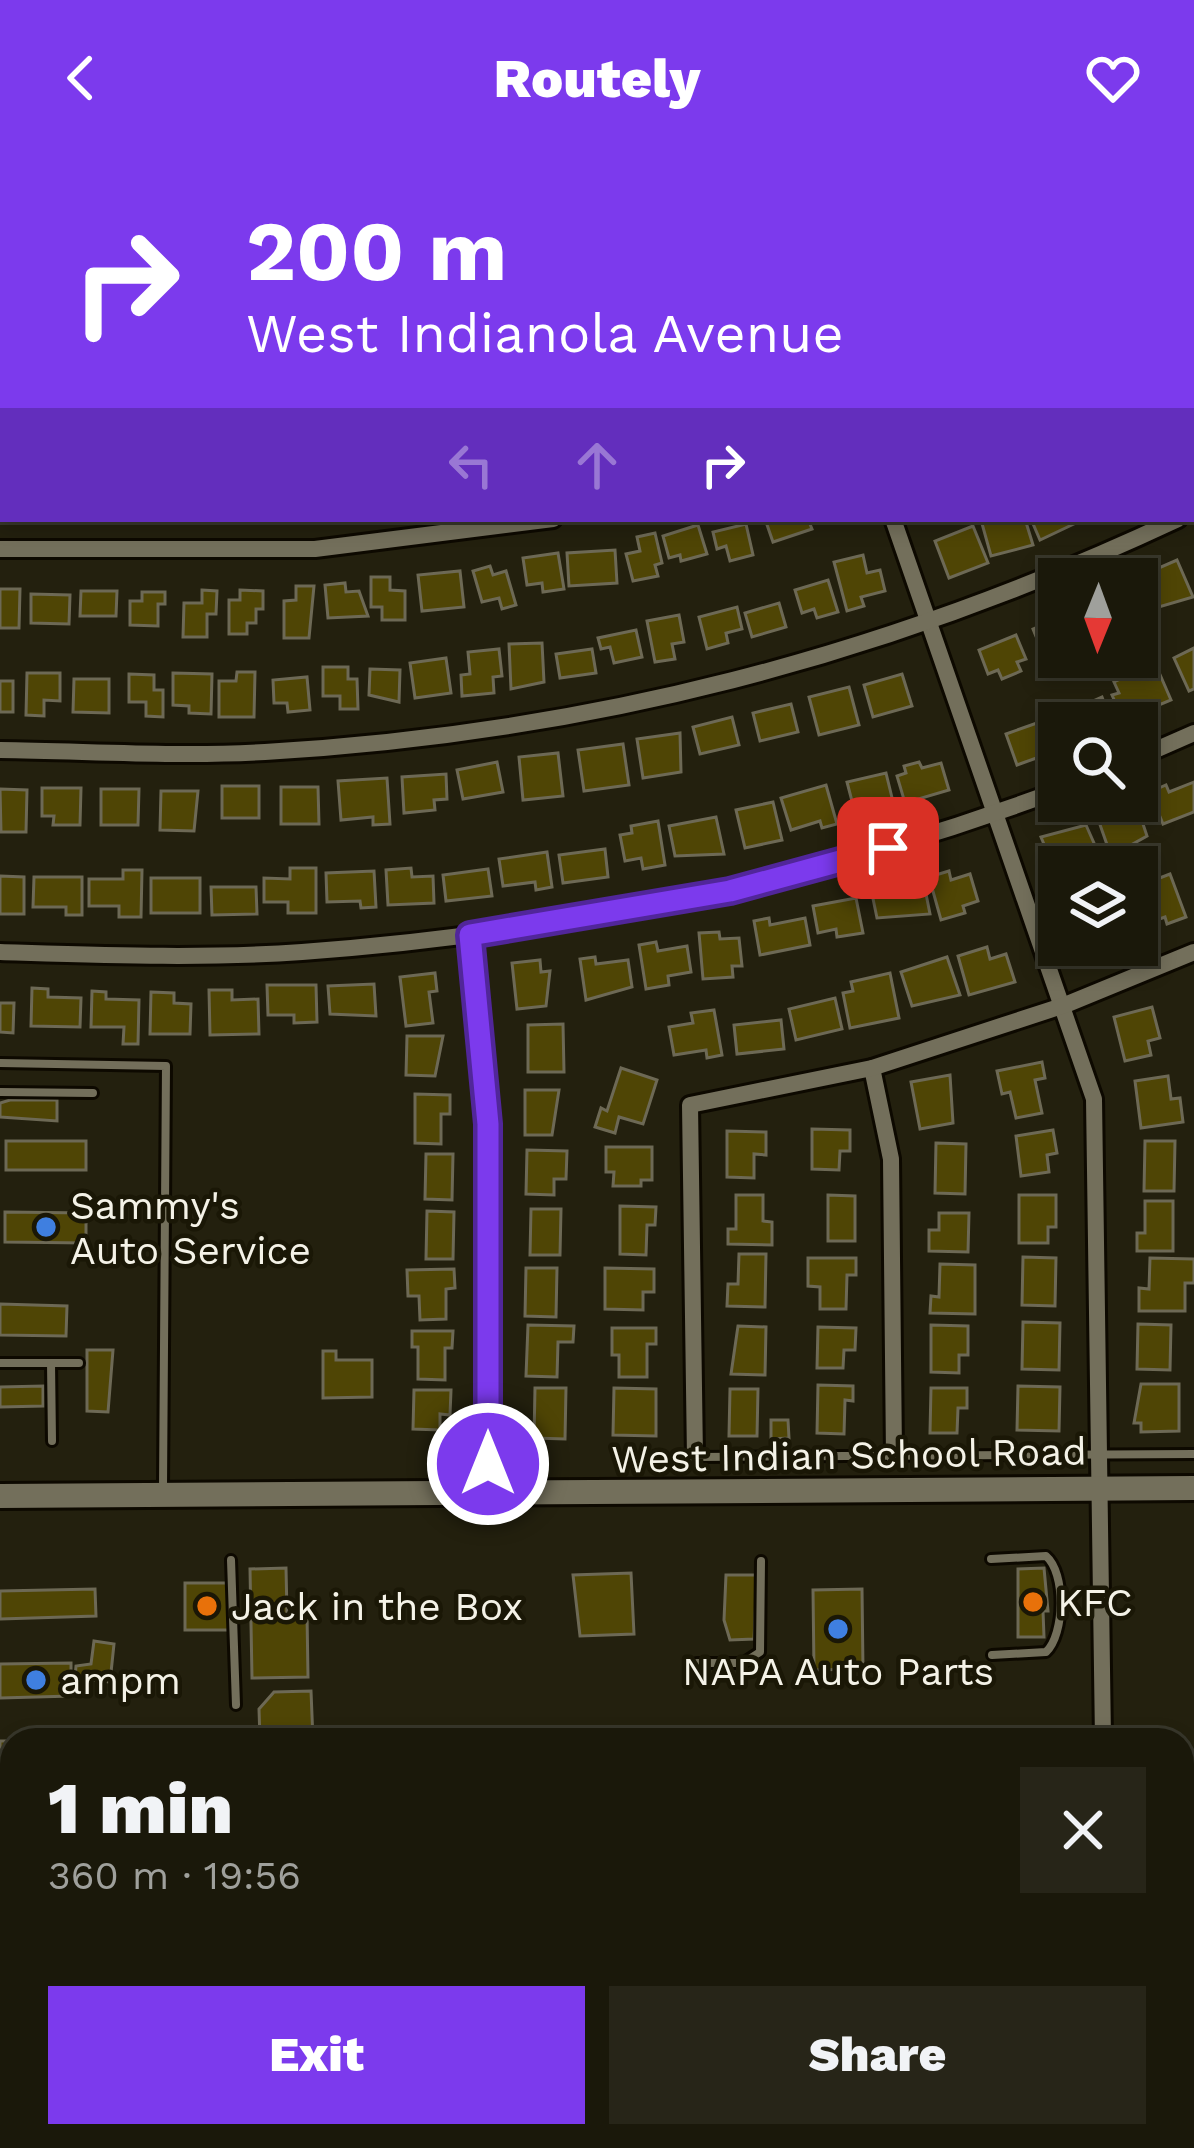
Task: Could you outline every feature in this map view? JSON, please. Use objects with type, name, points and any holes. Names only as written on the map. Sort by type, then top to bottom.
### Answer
[{"type":"main road","name":"West Indian School Road","points":[[0,1496],[1194,1488]]},
{"type":"street","points":[[0,549],[316,549],[529,522]]},
{"type":"street","points":[[894,522],[1065,1005],[1094,1100],[1103,1728]]},
{"type":"street","points":[[0,750],[259,752],[454,735],[745,681],[931,622],[1064,572],[1172,522]]},
{"type":"street","points":[[1158,749],[1194,733]]},
{"type":"street","points":[[0,952],[278,953],[470,935],[730,891],[1038,798]]},
{"type":"street","points":[[470,935],[488,1124],[489,1495]]},
{"type":"street","points":[[695,1457],[690,1105],[872,1068],[1065,1005],[1194,952]]},
{"type":"street","points":[[872,1068],[891,1159],[894,1456]]},
{"type":"lane","points":[[0,1064],[166,1066],[163,1496]]},
{"type":"lane","points":[[0,1091],[93,1093]]},
{"type":"lane","points":[[0,1363],[79,1363]]},
{"type":"lane","points":[[51,1363],[52,1441]]},
{"type":"lane","name":"West Indian School Road","points":[[695,1457],[1194,1454]]},
{"type":"lane","points":[[991,1559],[1026,1554],[1052,1559],[1058,1601],[1057,1638],[1046,1652],[992,1654]]},
{"type":"lane","points":[[231,1560],[236,1705]]},
{"type":"lane","points":[[697,1664],[743,1664],[760,1652],[761,1562]]},
{"type":"building","points":[[766,522],[809,522],[812,529],[773,542]]},
{"type":"building","points":[[982,522],[1026,522],[1033,545],[991,556]]},
{"type":"building","points":[[1032,522],[1078,522],[1040,540]]},
{"type":"building","points":[[746,524],[753,555],[730,561],[726,546],[717,549],[713,532]]},
{"type":"building","points":[[698,525],[707,554],[681,561],[680,555],[669,558],[663,536]]},
{"type":"building","points":[[973,526],[988,563],[949,578],[935,541]]},
{"type":"building","points":[[655,533],[662,563],[655,565],[658,576],[633,581],[626,554],[640,551],[637,537]]},
{"type":"building","points":[[615,550],[617,583],[569,586],[567,553]]},
{"type":"building","points":[[558,553],[564,589],[543,592],[542,583],[527,585],[523,558]]},
{"type":"building","points":[[863,555],[867,573],[880,570],[885,591],[861,597],[864,606],[847,611],[834,562]]},
{"type":"building","points":[[1177,560],[1193,597],[1158,607],[1158,568]]},
{"type":"building","points":[[490,566],[493,575],[506,571],[516,605],[502,609],[499,598],[482,602],[473,571]]},
{"type":"building","points":[[460,571],[464,607],[422,611],[418,575]]},
{"type":"building","points":[[371,577],[390,577],[390,590],[405,591],[405,620],[382,620],[382,607],[371,607]]},
{"type":"building","points":[[828,580],[838,612],[817,618],[814,609],[802,613],[795,590]]},
{"type":"building","points":[[345,583],[346,592],[359,591],[368,616],[328,618],[325,585]]},
{"type":"building","points":[[296,586],[314,586],[309,638],[284,638],[284,601],[296,600]]},
{"type":"building","points":[[0,589],[20,589],[19,628],[0,628]]},
{"type":"building","points":[[202,590],[217,591],[216,614],[207,614],[207,637],[183,637],[184,603],[202,603]]},
{"type":"building","points":[[240,590],[263,591],[263,609],[256,609],[256,623],[247,623],[247,634],[229,634],[229,600],[240,600]]},
{"type":"building","points":[[81,591],[117,591],[116,616],[80,616]]},
{"type":"building","points":[[142,592],[165,592],[165,604],[158,604],[158,626],[130,625],[130,601],[142,601]]},
{"type":"building","points":[[31,594],[70,595],[69,624],[31,623]]},
{"type":"building","points":[[779,603],[786,627],[752,637],[745,613]]},
{"type":"building","points":[[737,607],[742,629],[726,633],[728,643],[707,649],[699,617]]},
{"type":"building","points":[[679,615],[684,642],[672,644],[675,659],[655,662],[647,621]]},
{"type":"building","points":[[636,630],[642,657],[614,663],[610,647],[601,649],[598,638]]},
{"type":"building","points":[[1016,635],[1026,659],[1017,662],[1021,671],[1002,679],[998,670],[988,674],[979,650]]},
{"type":"building","points":[[542,643],[544,682],[511,689],[509,644]]},
{"type":"building","points":[[1194,648],[1194,689],[1189,691],[1174,658]]},
{"type":"building","points":[[499,649],[502,676],[493,677],[494,693],[462,696],[461,675],[470,674],[468,652]]},
{"type":"building","points":[[592,649],[596,673],[560,678],[556,654]]},
{"type":"building","points":[[446,658],[451,693],[415,698],[410,663]]},
{"type":"building","points":[[323,667],[348,667],[348,679],[357,679],[358,709],[340,709],[340,696],[323,696]]},
{"type":"building","points":[[370,669],[400,670],[399,702],[369,695]]},
{"type":"building","points":[[1158,670],[1171,700],[1158,705],[1115,702],[1112,695],[1119,693],[1114,682],[1158,678]]},
{"type":"building","points":[[237,672],[255,672],[254,717],[219,717],[219,681],[236,681]]},
{"type":"building","points":[[27,673],[60,673],[60,701],[44,700],[44,716],[26,715]]},
{"type":"building","points":[[173,673],[212,674],[211,714],[189,713],[189,706],[173,705]]},
{"type":"building","points":[[129,674],[154,675],[154,690],[163,690],[163,717],[146,716],[146,702],[129,702]]},
{"type":"building","points":[[902,674],[912,706],[873,717],[864,685]]},
{"type":"building","points":[[307,677],[310,710],[288,712],[287,703],[274,703],[273,680]]},
{"type":"building","points":[[74,679],[109,679],[109,713],[73,712]]},
{"type":"building","points":[[0,681],[13,681],[13,712],[0,712]]},
{"type":"building","points":[[849,687],[859,725],[819,735],[809,697]]},
{"type":"building","points":[[791,704],[798,732],[760,741],[753,713]]},
{"type":"building","points":[[732,717],[739,745],[700,754],[693,727]]},
{"type":"building","points":[[1038,723],[1038,758],[1017,765],[1006,734]]},
{"type":"building","points":[[680,733],[681,772],[643,778],[637,739]]},
{"type":"building","points":[[623,744],[629,785],[584,791],[578,750]]},
{"type":"building","points":[[558,753],[563,796],[523,800],[519,757]]},
{"type":"building","points":[[497,762],[503,792],[463,799],[457,770]]},
{"type":"building","points":[[919,762],[922,768],[941,763],[949,790],[905,803],[897,776],[906,773],[904,766]]},
{"type":"building","points":[[886,773],[895,810],[872,815],[870,805],[854,809],[847,782]]},
{"type":"building","points":[[446,774],[447,799],[434,800],[435,810],[404,813],[402,777]]},
{"type":"building","points":[[387,778],[390,824],[373,825],[373,817],[341,820],[338,781]]},
{"type":"building","points":[[1194,782],[1194,812],[1163,824],[1158,788],[1166,785],[1169,792]]},
{"type":"building","points":[[826,785],[837,824],[822,828],[820,821],[791,830],[781,798]]},
{"type":"building","points":[[222,786],[259,786],[259,818],[222,818]]},
{"type":"building","points":[[281,787],[318,787],[319,824],[281,824]]},
{"type":"building","points":[[42,788],[81,788],[80,825],[53,825],[54,816],[42,816]]},
{"type":"building","points":[[0,789],[27,790],[26,832],[1,832]]},
{"type":"building","points":[[101,789],[139,789],[138,825],[101,825]]},
{"type":"building","points":[[161,791],[198,791],[194,831],[160,830]]},
{"type":"building","points":[[773,802],[782,840],[745,848],[736,810]]},
{"type":"building","points":[[716,817],[724,854],[675,856],[669,826]]},
{"type":"building","points":[[658,821],[665,865],[643,869],[641,858],[625,861],[620,835],[632,833],[631,826]]},
{"type":"building","points":[[1099,822],[1142,822],[1147,836],[1129,846],[1107,846]]},
{"type":"building","points":[[1086,825],[1095,846],[1045,846],[1041,837]]},
{"type":"building","points":[[605,849],[608,877],[563,883],[559,855]]},
{"type":"building","points":[[547,852],[552,887],[536,890],[535,882],[503,886],[499,859]]},
{"type":"building","points":[[290,868],[316,868],[316,913],[288,913],[288,902],[264,902],[264,878],[290,879]]},
{"type":"building","points":[[411,868],[412,877],[433,876],[434,903],[388,905],[386,870]]},
{"type":"building","points":[[488,869],[492,896],[446,901],[443,875]]},
{"type":"building","points":[[123,870],[142,870],[141,917],[119,917],[119,906],[89,906],[89,879],[123,879]]},
{"type":"building","points":[[374,871],[376,907],[361,908],[360,901],[327,902],[326,873]]},
{"type":"building","points":[[949,871],[951,880],[970,874],[978,901],[963,906],[965,913],[941,920],[929,877]]},
{"type":"building","points":[[1170,874],[1186,917],[1167,924],[1165,917],[1158,920],[1158,879]]},
{"type":"building","points":[[0,876],[24,877],[24,914],[0,914]]},
{"type":"building","points":[[34,877],[82,877],[82,915],[66,915],[66,907],[33,907]]},
{"type":"building","points":[[151,878],[200,878],[200,913],[151,913]]},
{"type":"building","points":[[923,879],[930,914],[877,918],[871,889]]},
{"type":"building","points":[[211,887],[256,887],[257,914],[212,915]]},
{"type":"building","points":[[856,898],[863,933],[837,937],[836,929],[818,933],[813,906]]},
{"type":"building","points":[[769,918],[770,925],[805,918],[810,945],[760,955],[754,921]]},
{"type":"building","points":[[719,932],[720,939],[739,938],[742,966],[732,966],[733,977],[703,979],[699,933]]},
{"type":"building","points":[[656,942],[658,951],[687,946],[691,972],[668,976],[669,985],[646,989],[639,945]]},
{"type":"building","points":[[987,947],[990,959],[1006,954],[1015,982],[969,995],[958,956]]},
{"type":"building","points":[[595,957],[596,964],[628,960],[632,987],[586,1000],[580,959]]},
{"type":"building","points":[[947,957],[960,995],[912,1006],[901,972]]},
{"type":"building","points":[[540,960],[541,972],[550,971],[546,1006],[517,1009],[512,963]]},
{"type":"building","points":[[435,973],[437,991],[429,992],[433,1023],[406,1026],[400,977]]},
{"type":"building","points":[[890,973],[899,1018],[850,1028],[843,993],[853,991],[851,982]]},
{"type":"building","points":[[374,984],[376,1016],[330,1014],[328,986]]},
{"type":"building","points":[[267,985],[316,985],[317,1022],[294,1023],[294,1015],[268,1015]]},
{"type":"building","points":[[32,988],[48,989],[48,997],[81,998],[80,1027],[31,1026]]},
{"type":"building","points":[[209,990],[232,990],[232,1000],[258,999],[259,1034],[210,1035]]},
{"type":"building","points":[[92,991],[106,992],[106,999],[139,1000],[138,1044],[123,1044],[124,1027],[91,1027]]},
{"type":"building","points":[[151,992],[174,993],[174,1003],[191,1004],[190,1034],[150,1034]]},
{"type":"building","points":[[835,998],[842,1029],[796,1040],[789,1009]]},
{"type":"building","points":[[0,1003],[14,1003],[13,1033],[0,1032]]},
{"type":"building","points":[[1152,1007],[1160,1038],[1148,1041],[1151,1055],[1125,1061],[1114,1017]]},
{"type":"building","points":[[714,1010],[722,1055],[707,1058],[706,1050],[674,1055],[669,1027],[693,1023],[691,1013]]},
{"type":"building","points":[[781,1020],[784,1049],[737,1054],[734,1025]]},
{"type":"building","points":[[563,1024],[564,1072],[528,1072],[528,1025]]},
{"type":"building","points":[[407,1036],[443,1036],[435,1076],[406,1075]]},
{"type":"building","points":[[1042,1062],[1045,1078],[1035,1080],[1042,1113],[1016,1118],[1010,1092],[1002,1094],[997,1071]]},
{"type":"building","points":[[621,1068],[657,1080],[643,1124],[619,1117],[615,1133],[595,1127],[601,1108],[607,1111]]},
{"type":"building","points":[[950,1075],[953,1123],[920,1129],[911,1082]]},
{"type":"building","points":[[1168,1076],[1171,1099],[1180,1098],[1183,1122],[1141,1128],[1135,1081]]},
{"type":"building","points":[[525,1090],[559,1090],[552,1135],[525,1135]]},
{"type":"building","points":[[415,1094],[450,1095],[450,1114],[441,1114],[441,1144],[415,1143]]},
{"type":"building","points":[[57,1100],[57,1121],[0,1117],[0,1103]]},
{"type":"building","points":[[812,1129],[850,1130],[850,1151],[840,1151],[839,1170],[812,1169]]},
{"type":"building","points":[[1053,1130],[1057,1153],[1047,1155],[1049,1172],[1021,1176],[1016,1136]]},
{"type":"building","points":[[727,1131],[766,1132],[766,1155],[754,1154],[754,1178],[727,1177]]},
{"type":"building","points":[[6,1141],[86,1141],[86,1170],[6,1170]]},
{"type":"building","points":[[1145,1141],[1175,1141],[1174,1191],[1144,1191]]},
{"type":"building","points":[[936,1143],[966,1144],[965,1194],[935,1193]]},
{"type":"building","points":[[606,1147],[652,1147],[652,1180],[641,1180],[641,1186],[613,1186],[614,1172],[606,1172]]},
{"type":"building","points":[[527,1150],[567,1151],[566,1179],[554,1179],[554,1195],[526,1194]]},
{"type":"building","points":[[426,1154],[453,1154],[452,1200],[425,1199]]},
{"type":"building","points":[[736,1195],[763,1195],[763,1221],[772,1222],[772,1245],[728,1244],[728,1229],[736,1229]]},
{"type":"building","points":[[828,1195],[855,1196],[855,1241],[828,1241]]},
{"type":"building","points":[[1019,1195],[1056,1195],[1056,1227],[1048,1227],[1048,1243],[1019,1243]]},
{"type":"building","points":[[1145,1201],[1173,1201],[1173,1251],[1137,1251],[1137,1233],[1145,1233]]},
{"type":"building","points":[[620,1206],[656,1207],[655,1225],[647,1225],[646,1255],[620,1254]]},
{"type":"building","points":[[531,1209],[561,1209],[560,1255],[530,1255]]},
{"type":"building","points":[[427,1211],[454,1212],[453,1259],[426,1259]]},
{"type":"building","name":"Sammy's Auto Service","points":[[5,1212],[86,1213],[86,1243],[5,1242]]},
{"type":"building","points":[[939,1213],[969,1213],[968,1252],[929,1251],[929,1230],[939,1230]]},
{"type":"building","points":[[739,1254],[766,1254],[765,1307],[727,1306],[728,1284],[738,1284]]},
{"type":"building","points":[[1023,1257],[1056,1258],[1055,1306],[1022,1305]]},
{"type":"building","points":[[808,1258],[856,1258],[856,1275],[847,1275],[846,1309],[820,1309],[820,1287],[808,1286]]},
{"type":"building","points":[[1150,1258],[1194,1259],[1194,1283],[1185,1283],[1185,1311],[1139,1311],[1139,1288],[1149,1289]]},
{"type":"building","points":[[940,1264],[975,1265],[975,1314],[930,1313],[931,1296],[939,1297]]},
{"type":"building","points":[[526,1268],[557,1268],[556,1317],[525,1316]]},
{"type":"building","points":[[605,1268],[654,1269],[654,1292],[643,1292],[643,1310],[605,1309]]},
{"type":"building","points":[[454,1269],[455,1288],[446,1289],[446,1319],[420,1320],[419,1296],[408,1296],[407,1270]]},
{"type":"building","points":[[0,1304],[67,1306],[66,1336],[0,1335]]},
{"type":"building","points":[[1023,1322],[1060,1323],[1059,1370],[1022,1369]]},
{"type":"building","points":[[1138,1324],[1171,1325],[1170,1370],[1137,1369]]},
{"type":"building","points":[[528,1325],[574,1326],[573,1342],[558,1342],[557,1377],[526,1376]]},
{"type":"building","points":[[931,1325],[968,1326],[968,1355],[959,1355],[959,1373],[931,1372]]},
{"type":"building","points":[[738,1326],[766,1327],[765,1375],[731,1374]]},
{"type":"building","points":[[818,1327],[856,1328],[855,1350],[844,1350],[843,1368],[817,1368]]},
{"type":"building","points":[[612,1328],[656,1328],[656,1344],[647,1344],[647,1377],[619,1377],[619,1355],[612,1355]]},
{"type":"building","points":[[412,1331],[453,1331],[452,1348],[445,1348],[445,1380],[418,1379],[418,1347],[412,1347]]},
{"type":"building","points":[[87,1350],[113,1350],[108,1412],[87,1411]]},
{"type":"building","points":[[323,1351],[336,1351],[336,1360],[372,1360],[372,1397],[323,1398]]},
{"type":"building","points":[[1141,1384],[1179,1384],[1179,1431],[1141,1432],[1141,1423],[1134,1423]]},
{"type":"building","points":[[818,1385],[853,1386],[853,1401],[845,1400],[844,1434],[817,1433]]},
{"type":"building","points":[[43,1386],[43,1406],[0,1407],[0,1387]]},
{"type":"building","points":[[1018,1386],[1060,1387],[1059,1431],[1017,1430]]},
{"type":"building","points":[[535,1388],[566,1388],[565,1439],[534,1438]]},
{"type":"building","points":[[614,1388],[656,1389],[656,1436],[613,1435]]},
{"type":"building","points":[[931,1388],[967,1388],[967,1408],[958,1408],[957,1433],[930,1433]]},
{"type":"building","points":[[730,1389],[758,1389],[757,1436],[729,1436]]},
{"type":"building","points":[[414,1390],[451,1390],[450,1415],[440,1414],[440,1430],[413,1429]]},
{"type":"building","points":[[771,1420],[788,1420],[789,1438],[771,1439]]},
{"type":"building","points":[[286,1568],[287,1614],[307,1614],[308,1677],[252,1678],[250,1569]]},
{"type":"building","name":"KFC","points":[[1044,1568],[1048,1611],[1043,1611],[1044,1637],[1018,1637],[1018,1569]]},
{"type":"building","points":[[631,1573],[634,1634],[580,1636],[573,1575]]},
{"type":"building","points":[[726,1575],[757,1575],[754,1639],[730,1640],[724,1620]]},
{"type":"building","name":"Jack in the Box","points":[[185,1583],[229,1583],[229,1630],[185,1630]]},
{"type":"building","points":[[95,1589],[96,1616],[0,1619],[0,1591]]},
{"type":"building","name":"NAPA Auto Parts","points":[[862,1589],[863,1669],[814,1670],[813,1590]]},
{"type":"building","points":[[94,1641],[114,1644],[110,1682],[75,1678],[76,1666],[91,1664]]},
{"type":"building","name":"ampm","points":[[71,1663],[71,1696],[0,1698],[0,1664]]},
{"type":"building","points":[[311,1691],[313,1728],[260,1728],[259,1709],[274,1692]]},
{"type":"place","name":"Sammy's Auto Service","points":[[46,1227]]},
{"type":"place","name":"KFC","points":[[1033,1602]]},
{"type":"place","name":"Jack in the Box","points":[[207,1606]]},
{"type":"place","name":"NAPA Auto Parts","points":[[838,1629]]},
{"type":"place","name":"ampm","points":[[36,1680]]},
{"type":"route","points":[[488,1464],[488,1124],[470,935],[730,891],[888,848]]}]
